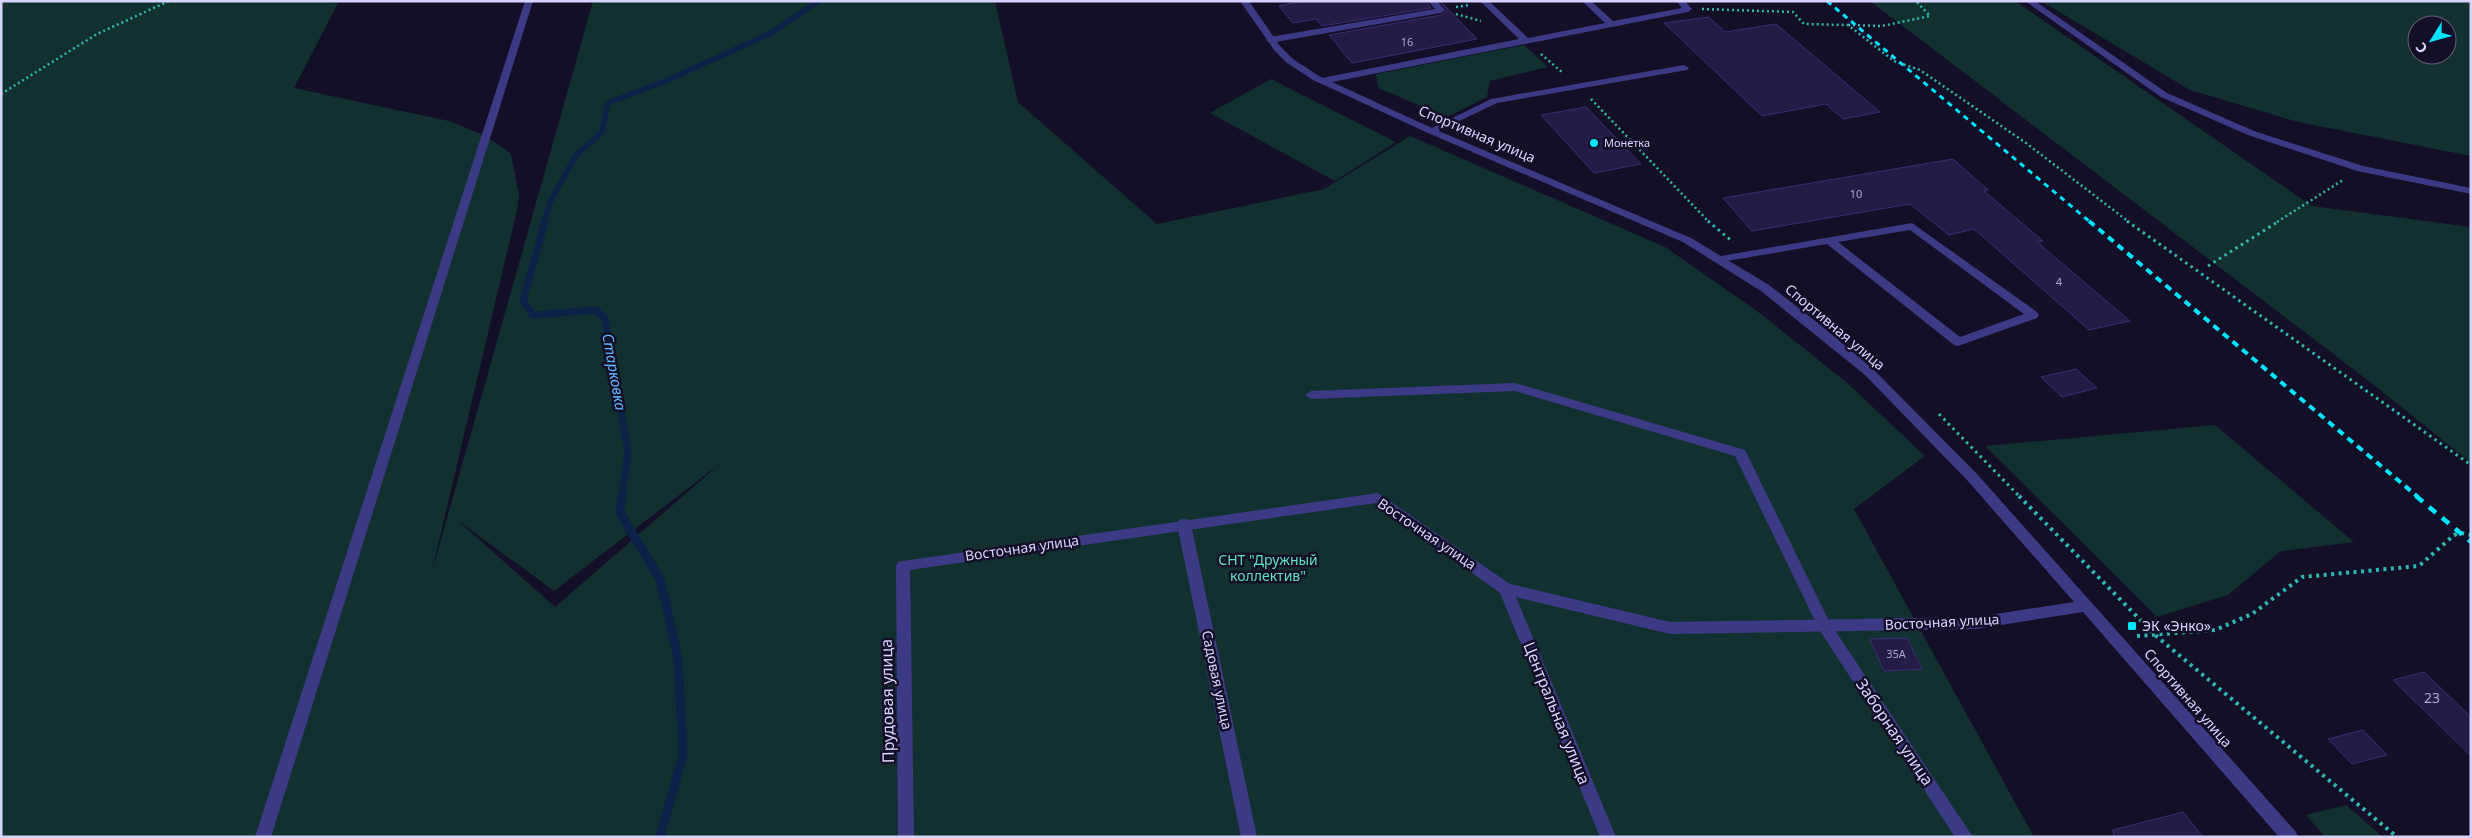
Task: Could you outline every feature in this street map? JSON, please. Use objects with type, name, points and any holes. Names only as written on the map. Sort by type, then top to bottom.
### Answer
[{"type":"street","points":[[263,837],[529,1]]},
{"type":"street","name":"Спортивная улица","points":[[1244,1],[1270,40],[1290,61],[1322,81],[1431,131],[1654,224],[1721,259],[1765,288],[1868,372],[1972,478],[2290,837]]},
{"type":"street","points":[[1432,1],[1441,10]]},
{"type":"street","points":[[1586,1],[1611,24]]},
{"type":"street","points":[[1680,1],[1688,10]]},
{"type":"street","points":[[2029,1],[2164,95],[2251,133],[2361,169],[2471,191]]},
{"type":"street","points":[[1484,2],[1526,41]]},
{"type":"street","points":[[1270,40],[1441,10]]},
{"type":"street","points":[[1322,81],[1688,10]]},
{"type":"street","points":[[1431,131],[1494,101],[1684,68]]},
{"type":"street","points":[[1721,259],[1912,226],[2033,315],[1958,342],[1830,241]]},
{"type":"street","points":[[1310,394],[1515,387],[1740,453],[1825,627]]},
{"type":"street","name":"Восточная улица","points":[[903,566],[1184,524],[1378,498],[1506,589],[1670,628],[1825,627],[1976,623],[2087,606]]},
{"type":"street","name":"Садовая улица","points":[[1184,524],[1250,837]]},
{"type":"street","name":"Прудовая улица","points":[[903,566],[906,837]]},
{"type":"street","name":"Центральная улица","points":[[1506,589],[1608,837]]},
{"type":"street","name":"Заборная улица","points":[[1825,627],[1965,837]]},
{"type":"path","points":[[1,94],[97,34],[169,1]]},
{"type":"path","points":[[1688,10],[1783,11],[1793,12],[1804,24],[1882,26],[1930,16],[1916,1]]},
{"type":"path","points":[[1441,10],[1484,2]]},
{"type":"path","points":[[1441,10],[1516,32]]},
{"type":"path","points":[[1848,25],[1894,61],[1920,70],[2026,143],[2113,210],[2471,465]]},
{"type":"path","points":[[2208,266],[2361,169]]},
{"type":"path","points":[[2155,635],[2215,630],[2252,614],[2302,576],[2419,566],[2454,536],[2460,533],[2471,534]]},
{"type":"green space","name":"СНТ \"Дружный коллектив\"","points":[[1,1],[339,1],[294,88],[449,121],[486,136],[511,154],[519,195],[517,210],[431,575],[593,1],[995,1],[1018,102],[1157,224],[1324,189],[1410,136],[1665,247],[1757,311],[1845,381],[1925,456],[1854,509],[2034,837],[1,837]],"holes":[[[721,463],[555,607],[456,519],[554,591]]]},
{"type":"green space","points":[[1870,1],[2015,1],[2312,206],[2471,227],[2471,463],[2374,385]]},
{"type":"green space","points":[[2041,1],[2471,1],[2471,156],[2298,122],[2190,90]]},
{"type":"green space","points":[[1524,45],[1548,67],[1490,81],[1487,97],[1447,117],[1378,88],[1376,74]]},
{"type":"green space","points":[[1271,79],[1396,142],[1335,181],[1210,113]]},
{"type":"green space","points":[[2215,425],[2354,542],[2281,551],[2228,595],[2157,617],[1985,446]]},
{"type":"green space","points":[[2346,805],[2383,837],[2325,837],[2306,815]]},
{"type":"building","points":[[1302,1],[1426,1],[1431,8],[1322,26],[1316,19],[1293,23],[1279,6]]},
{"type":"building","points":[[1440,1],[1477,39],[1352,63],[1329,35],[1441,15],[1447,10]]},
{"type":"building","points":[[1709,17],[1725,32],[1776,24],[1880,112],[1843,119],[1826,104],[1762,116],[1664,23]]},
{"type":"building","name":"Монетка","points":[[1586,107],[1641,164],[1594,173],[1541,115]]},
{"type":"building","points":[[1953,159],[1988,190],[1984,191],[2043,241],[2037,242],[2130,321],[2089,330],[1974,229],[1949,235],[1910,204],[1752,231],[1723,198]]},
{"type":"building","points":[[2076,369],[2097,388],[2062,397],[2041,377]]},
{"type":"building","points":[[1907,638],[1922,669],[1884,671],[1870,639]]},
{"type":"building","points":[[2424,672],[2471,717],[2471,756],[2393,680]]},
{"type":"building","points":[[2363,730],[2387,755],[2352,764],[2328,739]]},
{"type":"building","points":[[2183,812],[2203,837],[2114,837],[2113,830]]},
{"type":"waterway","name":"Старковка","points":[[544,222],[550,202],[576,155],[602,132],[608,103],[668,80],[771,33],[819,1]]},
{"type":"waterway","name":"Старковка","points":[[545,221],[523,301],[533,315],[596,310],[605,319],[628,452],[622,497]]},
{"type":"waterway","name":"Старковка","points":[[622,496],[620,513],[660,579],[678,658],[683,755],[660,837]]},
{"type":"railway","points":[[1827,1],[2090,222]]},
{"type":"railway","points":[[2089,221],[2418,497]]},
{"type":"railway","points":[[2416,496],[2471,542]]},
{"type":"place","name":"Монетка","points":[[1594,143]]},
{"type":"place","name":"ЭК «Энко»","points":[[2132,626]]}]
